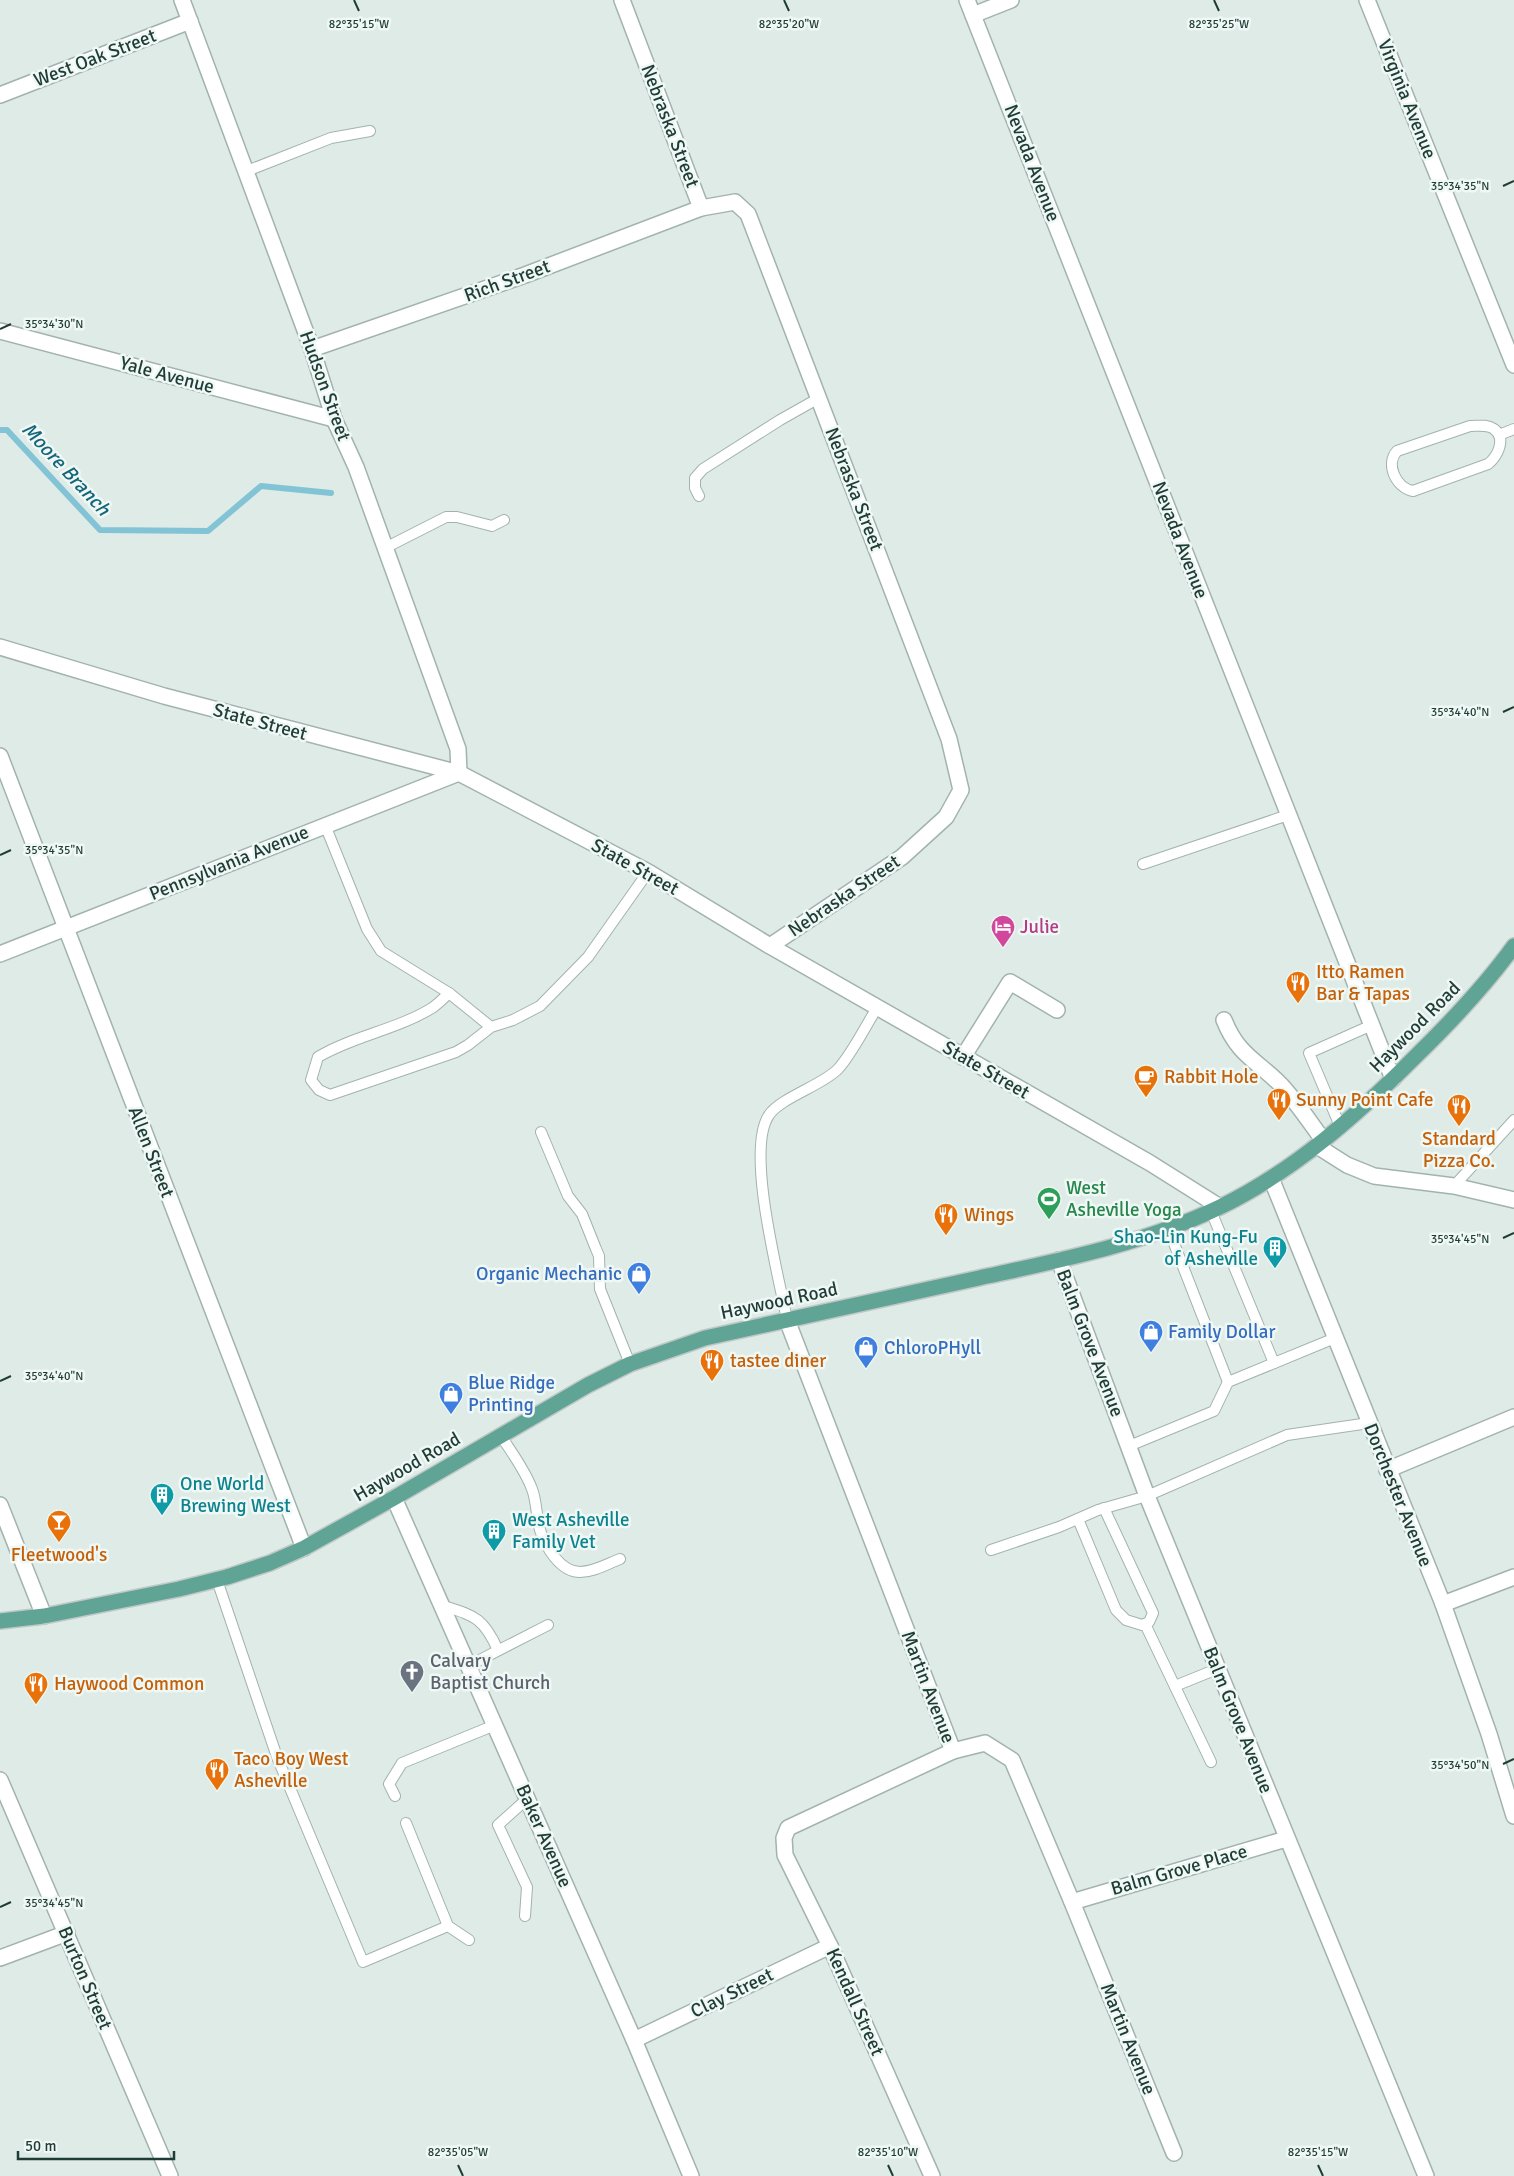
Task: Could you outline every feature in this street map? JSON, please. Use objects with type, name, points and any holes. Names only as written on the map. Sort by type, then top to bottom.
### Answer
[{"type":"main road","name":"Haywood Road","points":[[0,1621],[44,1616],[111,1603],[217,1580],[270,1563],[304,1548],[394,1498],[588,1385],[630,1364],[705,1338],[1137,1241],[1215,1209],[1271,1178],[1320,1143],[1340,1126],[1393,1079],[1459,1013],[1492,976],[1514,946]]},
{"type":"street","name":"Hudson Street","points":[[182,0],[312,349],[334,419],[356,467],[458,749],[459,773]]},
{"type":"street","name":"Nebraska Street","points":[[622,0],[701,208],[735,202],[748,214],[950,739],[961,790],[946,817],[902,857],[770,946]]},
{"type":"street","name":"Nevada Avenue","points":[[967,0],[1393,1079]]},
{"type":"street","points":[[974,15],[1011,0]]},
{"type":"street","name":"Virginia Avenue","points":[[1367,0],[1514,365]]},
{"type":"street","name":"West Oak Street","points":[[0,95],[190,21]]},
{"type":"street","name":"Rich Street","points":[[312,349],[525,275],[701,208]]},
{"type":"street","name":"Yale Avenue","points":[[0,332],[334,419]]},
{"type":"street","name":"State Street","points":[[0,647],[164,696],[459,773],[648,872],[770,946],[1150,1163],[1215,1209]]},
{"type":"street","name":"Allen Street","points":[[0,756],[304,1548]]},
{"type":"street","name":"Pennsylvania Avenue","points":[[0,954],[459,773]]},
{"type":"street","points":[[963,1057],[1010,982],[1057,1010]]},
{"type":"street","points":[[1224,1020],[1236,1044],[1249,1058],[1278,1082],[1320,1143],[1347,1165],[1374,1176],[1454,1186],[1514,1200]]},
{"type":"street","name":"Dorchester Avenue","points":[[1271,1178],[1368,1423],[1443,1604],[1489,1734],[1514,1816]]},
{"type":"street","name":"Balm Grove Avenue","points":[[1059,1260],[1147,1496],[1286,1839],[1426,2176]]},
{"type":"street","name":"Martin Avenue","points":[[787,1320],[952,1751],[985,1743],[1012,1760],[1174,2153]]},
{"type":"street","points":[[1387,1470],[1514,1417]]},
{"type":"street","name":"Baker Avenue","points":[[394,1498],[634,2040],[691,2176]]},
{"type":"street","points":[[0,1505],[44,1616]]},
{"type":"street","points":[[1443,1604],[1514,1577]]},
{"type":"street","name":"Kendall Street","points":[[932,2176],[830,1946],[785,1855],[784,1838],[788,1828],[952,1751]]},
{"type":"street","name":"Burton Street","points":[[0,1780],[170,2176]]},
{"type":"street","name":"Balm Grove Place","points":[[1072,1902],[1286,1839]]},
{"type":"street","points":[[0,1958],[67,1933]]},
{"type":"street","name":"Clay Street","points":[[634,2040],[830,1946]]},
{"type":"lane","points":[[247,171],[331,138],[370,131]]},
{"type":"lane","points":[[699,496],[695,488],[695,478],[703,469],[780,420],[819,398]]},
{"type":"lane","points":[[1470,426],[1485,426],[1493,429],[1499,435],[1500,446],[1494,459],[1488,464],[1413,491],[1404,490],[1399,484],[1391,463],[1397,451],[1470,426]]},
{"type":"lane","points":[[1499,435],[1514,429]]},
{"type":"lane","points":[[385,548],[446,517],[457,517],[492,526],[504,520]]},
{"type":"lane","points":[[1143,864],[1288,816]]},
{"type":"lane","points":[[326,826],[367,929],[381,951],[450,994],[491,1027]]},
{"type":"lane","points":[[450,994],[432,1008],[384,1030],[330,1050],[318,1057],[311,1080],[319,1090],[330,1094],[456,1052],[491,1027],[513,1020],[540,1006],[588,957],[648,872]]},
{"type":"lane","points":[[787,1320],[761,1186],[762,1137],[765,1123],[774,1109],[839,1068],[878,1008]]},
{"type":"lane","points":[[1340,1126],[1309,1053],[1372,1025]]},
{"type":"lane","points":[[1454,1186],[1514,1120]]},
{"type":"lane","points":[[541,1132],[568,1196],[582,1214],[596,1249],[600,1290],[630,1364]]},
{"type":"lane","points":[[1215,1209],[1274,1363]]},
{"type":"lane","points":[[1168,1228],[1228,1382]]},
{"type":"lane","points":[[1129,1446],[1214,1411],[1228,1382],[1335,1338]]},
{"type":"lane","points":[[992,1550],[1059,1527],[1104,1508],[1147,1496],[1287,1436],[1368,1423]]},
{"type":"lane","points":[[501,1436],[528,1479],[533,1491],[540,1529],[552,1554],[566,1567],[579,1572],[595,1569],[620,1559]]},
{"type":"lane","points":[[1078,1519],[1116,1610],[1126,1620],[1142,1625],[1145,1624],[1149,1622],[1153,1613],[1104,1508]]},
{"type":"lane","points":[[217,1580],[277,1757],[363,1962],[448,1926]]},
{"type":"lane","points":[[441,1605],[470,1614],[481,1621],[498,1650]]},
{"type":"lane","points":[[1145,1624],[1211,1762]]},
{"type":"lane","points":[[468,1666],[548,1626]]},
{"type":"lane","points":[[1175,1686],[1217,1669]]},
{"type":"lane","points":[[395,1796],[390,1784],[402,1764],[495,1725]]},
{"type":"lane","points":[[525,1916],[527,1887],[498,1825],[527,1798]]},
{"type":"lane","points":[[406,1823],[448,1926],[469,1940]]},
{"type":"waterway","name":"Moore Branch","points":[[0,430],[7,430],[100,530],[208,531],[261,486],[331,493]]},
{"type":"place","name":"Julie","points":[[1003,948]]},
{"type":"place","name":"Itto Ramen Bar & Tapas","points":[[1298,1004]]},
{"type":"place","name":"Rabbit Hole","points":[[1146,1098]]},
{"type":"place","name":"Sunny Point Cafe","points":[[1279,1121]]},
{"type":"place","name":"Standard Pizza Co.","points":[[1459,1127]]},
{"type":"place","name":"West Asheville Yoga","points":[[1049,1220]]},
{"type":"place","name":"Wings","points":[[946,1236]]},
{"type":"place","name":"Shao-Lin Kung-Fu of Asheville","points":[[1275,1269]]},
{"type":"place","name":"Organic Mechanic","points":[[639,1295]]},
{"type":"place","name":"Family Dollar","points":[[1151,1353]]},
{"type":"place","name":"ChloroPHyll","points":[[866,1369]]},
{"type":"place","name":"tastee diner","points":[[712,1382]]},
{"type":"place","name":"Blue Ridge Printing","points":[[451,1415]]},
{"type":"place","name":"One World Brewing West","points":[[162,1516]]},
{"type":"place","name":"Fleetwood's","points":[[59,1543]]},
{"type":"place","name":"West Asheville Family Vet","points":[[494,1552]]},
{"type":"place","name":"Calvary Baptist Church","points":[[412,1693]]},
{"type":"place","name":"Haywood Common","points":[[36,1705]]},
{"type":"place","name":"Taco Boy West Asheville","points":[[217,1791]]}]
